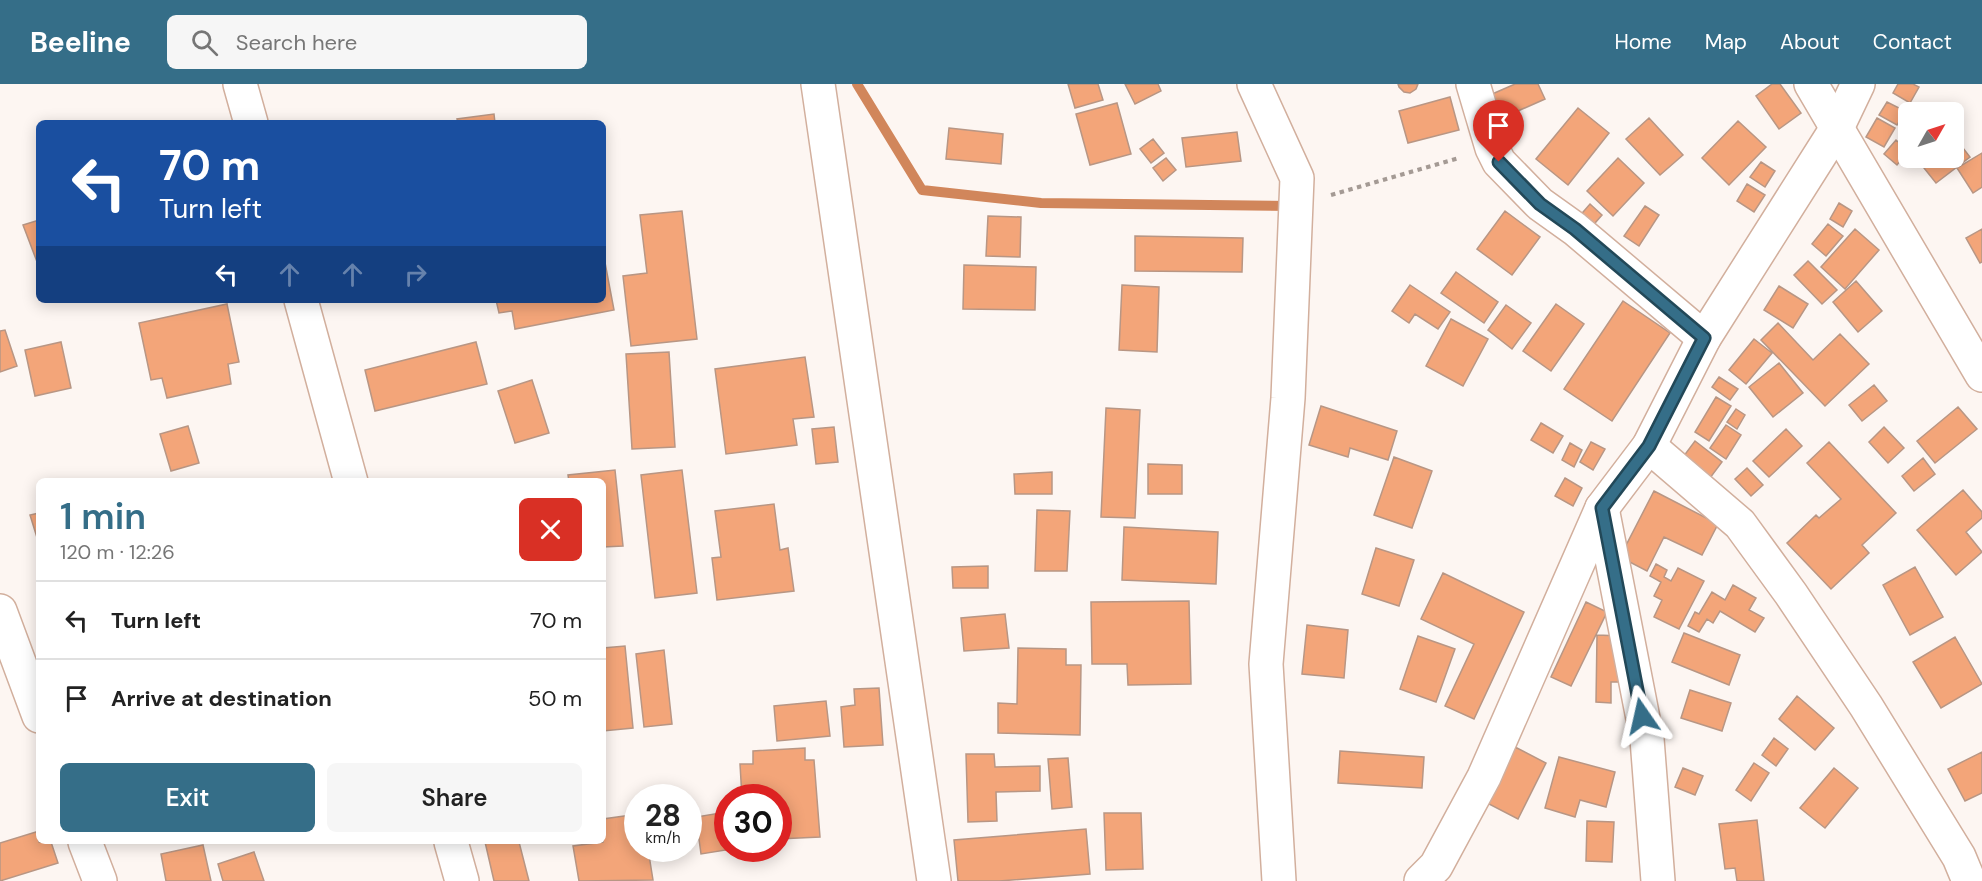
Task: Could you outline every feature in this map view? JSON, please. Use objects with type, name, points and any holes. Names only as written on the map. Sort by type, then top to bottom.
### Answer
[{"type":"street","points":[[240,84],[250,120]]},
{"type":"street","points":[[818,84],[934,881]]},
{"type":"street","points":[[1254,84],[1297,178],[1288,398],[1266,664],[1279,881]]},
{"type":"street","points":[[1473,84],[1492,148],[1499,162],[1540,204],[1575,229],[1704,338]]},
{"type":"street","points":[[1811,84],[1982,375]]},
{"type":"street","points":[[1421,881],[1436,866],[1484,777],[1602,508],[1649,446],[1704,338],[1837,128],[1858,84]]},
{"type":"street","points":[[302,303],[350,478]]},
{"type":"street","points":[[1649,446],[1740,524],[1791,594],[1866,706],[1959,856],[1969,881]]},
{"type":"street","points":[[1602,508],[1647,739],[1658,881]]},
{"type":"street","points":[[0,610],[36,708]]},
{"type":"street","points":[[86,844],[100,881]]},
{"type":"street","points":[[452,844],[462,881]]},
{"type":"path","points":[[1296,206],[1492,148]]},
{"type":"building","points":[[1068,84],[1098,84],[1103,100],[1075,108]]},
{"type":"building","points":[[1125,84],[1158,84],[1161,91],[1135,104]]},
{"type":"building","points":[[1398,84],[1418,84],[1416,89],[1410,93],[1404,92]]},
{"type":"building","points":[[1515,84],[1538,84],[1545,99],[1500,119],[1490,95]]},
{"type":"building","points":[[1772,84],[1780,84],[1801,113],[1779,129],[1756,96]]},
{"type":"building","points":[[1898,84],[1913,84],[1919,87],[1911,102],[1893,93]]},
{"type":"building","points":[[1450,97],[1459,130],[1408,143],[1399,111]]},
{"type":"building","points":[[1887,102],[1898,108],[1898,123],[1897,125],[1879,115]]},
{"type":"building","points":[[1117,103],[1131,154],[1090,165],[1076,114]]},
{"type":"building","points":[[1578,108],[1609,133],[1568,185],[1536,159]]},
{"type":"building","points":[[494,114],[495,120],[457,120]]},
{"type":"building","points":[[1649,118],[1683,155],[1660,175],[1626,139]]},
{"type":"building","points":[[1877,118],[1895,128],[1884,147],[1866,137]]},
{"type":"building","points":[[1738,121],[1766,147],[1729,185],[1702,158]]},
{"type":"building","points":[[949,128],[1003,134],[1001,164],[946,159]]},
{"type":"building","points":[[1237,132],[1241,161],[1186,167],[1182,138]]},
{"type":"building","points":[[1153,139],[1164,153],[1151,163],[1140,149]]},
{"type":"building","points":[[1896,140],[1898,142],[1897,165],[1884,154]]},
{"type":"building","points":[[1964,149],[1970,157],[1964,162]]},
{"type":"building","points":[[1982,153],[1982,187],[1973,193],[1957,168],[1964,168],[1964,164]]},
{"type":"building","points":[[1166,158],[1176,170],[1163,181],[1153,168]]},
{"type":"building","points":[[1618,158],[1644,183],[1613,216],[1587,191]]},
{"type":"building","points":[[1761,162],[1775,171],[1765,187],[1750,177]]},
{"type":"building","points":[[1924,168],[1956,168],[1936,183]]},
{"type":"building","points":[[1747,184],[1765,195],[1754,212],[1737,201]]},
{"type":"building","points":[[1839,203],[1852,211],[1843,227],[1830,219]]},
{"type":"building","points":[[1590,204],[1602,215],[1589,230],[1577,219]]},
{"type":"building","points":[[1645,206],[1659,215],[1639,246],[1624,236]]},
{"type":"building","points":[[682,211],[697,339],[631,346],[623,276],[647,273],[640,215]]},
{"type":"building","points":[[1505,211],[1540,237],[1512,275],[1477,249]]},
{"type":"building","points":[[988,216],[1021,217],[1020,257],[986,256]]},
{"type":"building","points":[[36,221],[36,259],[23,225]]},
{"type":"building","points":[[1828,224],[1843,236],[1826,256],[1812,244]]},
{"type":"building","points":[[1855,229],[1879,250],[1845,289],[1821,267]]},
{"type":"building","points":[[1982,229],[1982,262],[1980,263],[1966,238]]},
{"type":"building","points":[[1135,236],[1243,238],[1242,272],[1135,271]]},
{"type":"building","points":[[1808,261],[1837,290],[1822,304],[1794,275]]},
{"type":"building","points":[[964,265],[1036,267],[1035,310],[963,309]]},
{"type":"building","points":[[606,268],[614,310],[515,329],[512,311],[499,313],[497,303],[606,303]]},
{"type":"building","points":[[1456,272],[1498,302],[1484,323],[1441,293]]},
{"type":"building","points":[[1856,281],[1882,311],[1858,332],[1833,302]]},
{"type":"building","points":[[1122,285],[1159,287],[1157,352],[1119,350]]},
{"type":"building","points":[[1410,285],[1450,312],[1438,329],[1415,314],[1409,323],[1392,311]]},
{"type":"building","points":[[1779,286],[1808,304],[1793,328],[1764,310]]},
{"type":"building","points":[[1623,301],[1670,333],[1612,421],[1564,389]]},
{"type":"building","points":[[227,304],[239,362],[228,364],[231,384],[167,398],[162,378],[151,380],[139,323]]},
{"type":"building","points":[[1556,304],[1584,324],[1551,371],[1523,351]]},
{"type":"building","points":[[1506,305],[1531,323],[1512,349],[1488,330]]},
{"type":"building","points":[[1451,319],[1488,339],[1463,386],[1426,366]]},
{"type":"building","points":[[1778,323],[1813,360],[1840,334],[1869,364],[1825,406],[1761,340]]},
{"type":"building","points":[[5,330],[17,366],[0,372],[0,331]]},
{"type":"building","points":[[1754,339],[1772,353],[1746,384],[1729,370]]},
{"type":"building","points":[[61,342],[71,388],[35,396],[25,350]]},
{"type":"building","points":[[476,342],[487,384],[375,411],[365,370]]},
{"type":"building","points":[[669,352],[675,447],[632,449],[626,354]]},
{"type":"building","points":[[805,357],[814,417],[793,419],[797,445],[726,454],[715,369]]},
{"type":"building","points":[[1779,363],[1803,393],[1773,417],[1749,387]]},
{"type":"building","points":[[1719,377],[1738,389],[1730,400],[1712,387]]},
{"type":"building","points":[[532,380],[549,433],[515,443],[498,391]]},
{"type":"building","points":[[1874,385],[1887,401],[1862,421],[1849,405]]},
{"type":"building","points":[[1716,397],[1731,406],[1709,441],[1695,432]]},
{"type":"building","points":[[1321,406],[1397,431],[1388,460],[1350,448],[1348,457],[1309,445]]},
{"type":"building","points":[[1958,407],[1977,429],[1935,463],[1917,441]]},
{"type":"building","points":[[1106,408],[1140,410],[1135,518],[1101,517]]},
{"type":"building","points":[[1736,409],[1745,415],[1737,429],[1727,422]]},
{"type":"building","points":[[1541,423],[1563,436],[1553,453],[1531,440]]},
{"type":"building","points":[[1726,425],[1741,435],[1726,459],[1710,448]]},
{"type":"building","points":[[188,426],[199,463],[171,471],[160,434]]},
{"type":"building","points":[[834,427],[838,462],[816,464],[812,429]]},
{"type":"building","points":[[1884,427],[1904,448],[1888,463],[1869,442]]},
{"type":"building","points":[[1786,429],[1802,446],[1769,477],[1753,461]]},
{"type":"building","points":[[1695,441],[1722,462],[1710,478],[1683,457]]},
{"type":"building","points":[[1591,442],[1605,449],[1593,470],[1580,462]]},
{"type":"building","points":[[1829,442],[1896,513],[1862,545],[1869,553],[1831,589],[1787,543],[1816,515],[1819,518],[1841,499],[1807,463]]},
{"type":"building","points":[[1570,443],[1582,450],[1574,467],[1562,460]]},
{"type":"building","points":[[1394,457],[1432,471],[1412,528],[1374,515]]},
{"type":"building","points":[[1923,458],[1935,474],[1914,491],[1902,476]]},
{"type":"building","points":[[1148,464],[1182,465],[1182,494],[1148,494]]},
{"type":"building","points":[[1747,468],[1763,485],[1751,496],[1735,479]]},
{"type":"building","points":[[615,470],[623,546],[606,547],[606,478],[568,478],[568,475]]},
{"type":"building","points":[[682,470],[697,593],[655,598],[641,475]]},
{"type":"building","points":[[1052,472],[1052,494],[1015,494],[1014,474]]},
{"type":"building","points":[[1565,478],[1582,488],[1573,506],[1555,496]]},
{"type":"building","points":[[1963,490],[1982,512],[1982,518],[1966,532],[1982,552],[1956,575],[1917,530]]},
{"type":"building","points":[[1654,491],[1718,524],[1702,555],[1664,537],[1647,571],[1620,557]]},
{"type":"building","points":[[774,504],[780,550],[788,548],[794,591],[717,600],[712,558],[721,557],[715,511]]},
{"type":"building","points":[[1037,510],[1070,511],[1067,571],[1035,571]]},
{"type":"building","points":[[36,514],[36,534],[30,515]]},
{"type":"building","points":[[1124,527],[1218,532],[1216,584],[1122,580]]},
{"type":"building","points":[[1376,548],[1414,560],[1399,606],[1362,594]]},
{"type":"building","points":[[1656,564],[1667,570],[1664,577],[1671,581],[1678,568],[1704,581],[1679,629],[1654,617],[1662,600],[1654,596],[1661,582],[1650,576]]},
{"type":"building","points":[[988,566],[988,588],[953,588],[952,567]]},
{"type":"building","points":[[1915,567],[1943,617],[1910,635],[1883,585]]},
{"type":"building","points":[[1443,573],[1524,612],[1474,719],[1445,706],[1474,644],[1421,619]]},
{"type":"building","points":[[1733,585],[1756,598],[1749,610],[1764,618],[1755,632],[1720,611],[1713,623],[1707,619],[1699,632],[1688,626],[1695,612],[1699,614],[1712,592],[1725,600]]},
{"type":"building","points":[[1189,601],[1191,684],[1128,685],[1127,664],[1092,664],[1091,602]]},
{"type":"building","points":[[1586,602],[1607,612],[1571,686],[1551,677]]},
{"type":"building","points":[[1005,614],[1009,648],[964,651],[961,618]]},
{"type":"building","points":[[1307,625],[1348,630],[1344,678],[1302,674]]},
{"type":"building","points":[[1684,633],[1740,655],[1729,685],[1672,662]]},
{"type":"building","points":[[1597,635],[1621,636],[1621,682],[1611,682],[1611,703],[1596,702]]},
{"type":"building","points":[[1418,636],[1455,649],[1436,702],[1400,689]]},
{"type":"building","points":[[1955,637],[1982,684],[1941,708],[1913,662]]},
{"type":"building","points":[[625,646],[633,728],[606,731],[606,648]]},
{"type":"building","points":[[1018,648],[1066,649],[1066,665],[1081,665],[1080,735],[998,733],[998,703],[1017,704]]},
{"type":"building","points":[[664,650],[672,724],[644,727],[636,654]]},
{"type":"building","points":[[879,688],[883,745],[844,747],[841,707],[855,705],[854,689]]},
{"type":"building","points":[[1690,690],[1731,703],[1722,731],[1681,718]]},
{"type":"building","points":[[1797,696],[1834,728],[1815,750],[1779,719]]},
{"type":"building","points":[[826,701],[830,736],[777,741],[774,706]]},
{"type":"building","points":[[1774,738],[1788,749],[1776,766],[1762,755]]},
{"type":"building","points":[[1515,747],[1546,763],[1518,819],[1487,803]]},
{"type":"building","points":[[805,748],[805,760],[814,760],[820,837],[792,838],[792,784],[741,784],[740,764],[753,764],[753,751]]},
{"type":"building","points":[[1340,751],[1424,757],[1422,788],[1338,783]]},
{"type":"building","points":[[1982,752],[1982,793],[1965,801],[1948,769]]},
{"type":"building","points":[[966,754],[994,754],[995,767],[1040,766],[1040,791],[996,792],[997,821],[968,822]]},
{"type":"building","points":[[1559,757],[1615,772],[1606,807],[1580,800],[1575,817],[1545,808]]},
{"type":"building","points":[[1068,758],[1072,807],[1052,809],[1048,759]]},
{"type":"building","points":[[1754,763],[1769,773],[1751,801],[1736,790]]},
{"type":"building","points":[[1683,768],[1703,776],[1695,795],[1675,787]]},
{"type":"building","points":[[1834,768],[1858,788],[1825,828],[1800,808]]},
{"type":"building","points":[[1104,813],[1141,813],[1143,869],[1106,870]]},
{"type":"building","points":[[714,814],[714,852],[702,854],[702,816]]},
{"type":"building","points":[[624,816],[624,862],[650,862],[653,880],[579,881],[573,846],[606,844],[606,819]]},
{"type":"building","points":[[1757,820],[1764,881],[1737,881],[1735,868],[1725,869],[1719,824]]},
{"type":"building","points":[[1587,821],[1614,822],[1612,862],[1586,861]]},
{"type":"building","points":[[1086,829],[1090,874],[999,881],[958,881],[954,840]]},
{"type":"building","points":[[36,832],[36,844],[52,844],[58,863],[0,881],[0,843]]},
{"type":"building","points":[[485,844],[520,844],[529,881],[494,881]]},
{"type":"building","points":[[203,845],[211,881],[166,881],[161,854]]},
{"type":"building","points":[[254,852],[264,881],[223,881],[218,864]]},
{"type":"waterway","points":[[857,84],[922,190],[1041,203],[1293,206]]},
{"type":"route","points":[[1499,162],[1540,204],[1575,229],[1704,338],[1649,446],[1602,508],[1642,716]]}]
